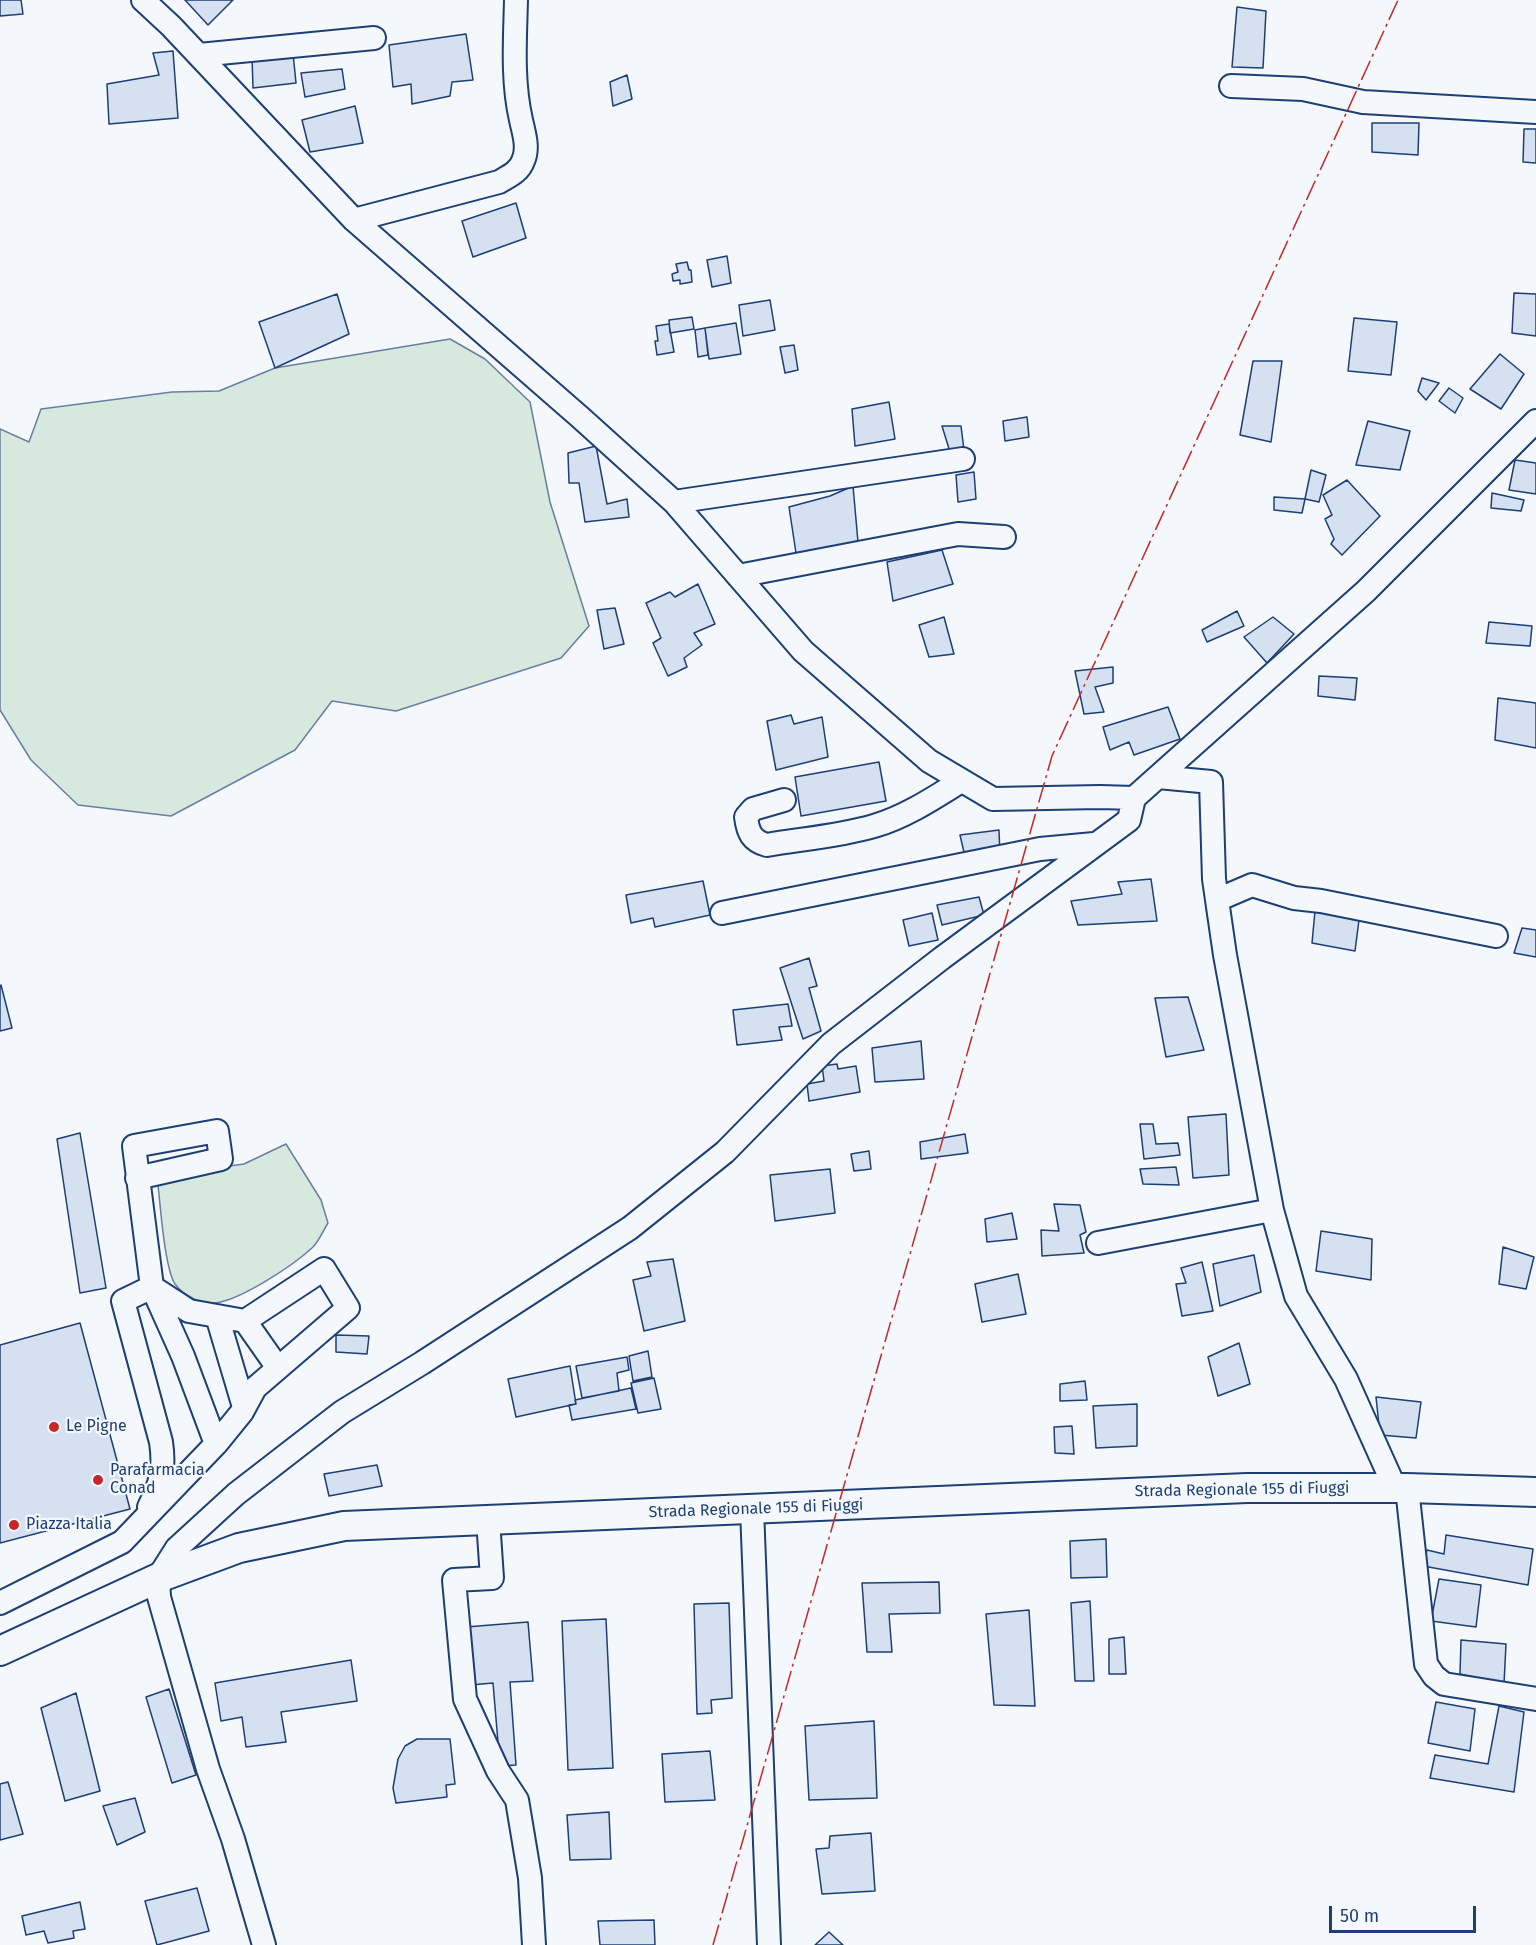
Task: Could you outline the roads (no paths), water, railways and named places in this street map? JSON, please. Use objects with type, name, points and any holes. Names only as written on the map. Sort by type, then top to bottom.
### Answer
[{"type":"main road","name":"Strada Regionale 155 di Fiuggi","points":[[0,1651],[158,1578],[239,1548],[344,1526],[1247,1488],[1401,1488],[1536,1492]]},
{"type":"street","points":[[143,0],[199,55],[354,220],[674,502],[803,651],[929,761],[993,799],[1134,798]]},
{"type":"street","points":[[354,220],[499,182],[515,173],[523,162],[527,148],[518,106],[514,68],[516,0]]},
{"type":"street","points":[[199,55],[374,38]]},
{"type":"street","points":[[1231,86],[1303,89],[1363,102],[1536,112]]},
{"type":"street","points":[[264,1945],[233,1839],[208,1769],[159,1597],[158,1578],[177,1548],[236,1494],[342,1412],[423,1363],[630,1228],[725,1152],[831,1044],[942,958],[1129,820],[1134,798],[1366,591],[1536,422]]},
{"type":"street","points":[[674,502],[963,459]]},
{"type":"street","points":[[738,576],[958,534],[1004,537]]},
{"type":"street","points":[[1158,777],[1211,782],[1214,879],[1272,1210],[1296,1296],[1346,1379],[1401,1488],[1426,1664],[1434,1676],[1444,1684],[1536,1699]]},
{"type":"street","points":[[784,800],[753,809],[746,818],[747,831],[757,843],[767,845],[874,826],[904,814],[961,781]]},
{"type":"street","points":[[722,913],[1041,849],[1096,844]]},
{"type":"street","points":[[1217,900],[1252,885],[1294,898],[1322,901],[1496,936]]},
{"type":"street","points":[[137,1178],[152,1287],[183,1356],[216,1444]]},
{"type":"street","points":[[1098,1243],[1272,1210]]},
{"type":"street","points":[[0,1603],[122,1542],[216,1444],[244,1407],[255,1388],[348,1308],[324,1269],[244,1321],[189,1311],[152,1287]]},
{"type":"street","points":[[144,1519],[160,1484],[164,1461],[161,1442],[123,1301],[152,1287]]},
{"type":"street","points":[[217,1316],[244,1407]]},
{"type":"street","points":[[244,1321],[278,1368]]},
{"type":"street","points":[[752,1509],[769,1945]]},
{"type":"street","points":[[488,1520],[492,1578],[454,1580],[465,1698],[498,1771],[517,1800],[530,1878],[534,1945]]},
{"type":"place","name":"Le Pigne","points":[[54,1427]]},
{"type":"place","name":"Parafarmacia Conad","points":[[98,1480]]},
{"type":"place","name":"Piazza Italia","points":[[14,1525]]}]
